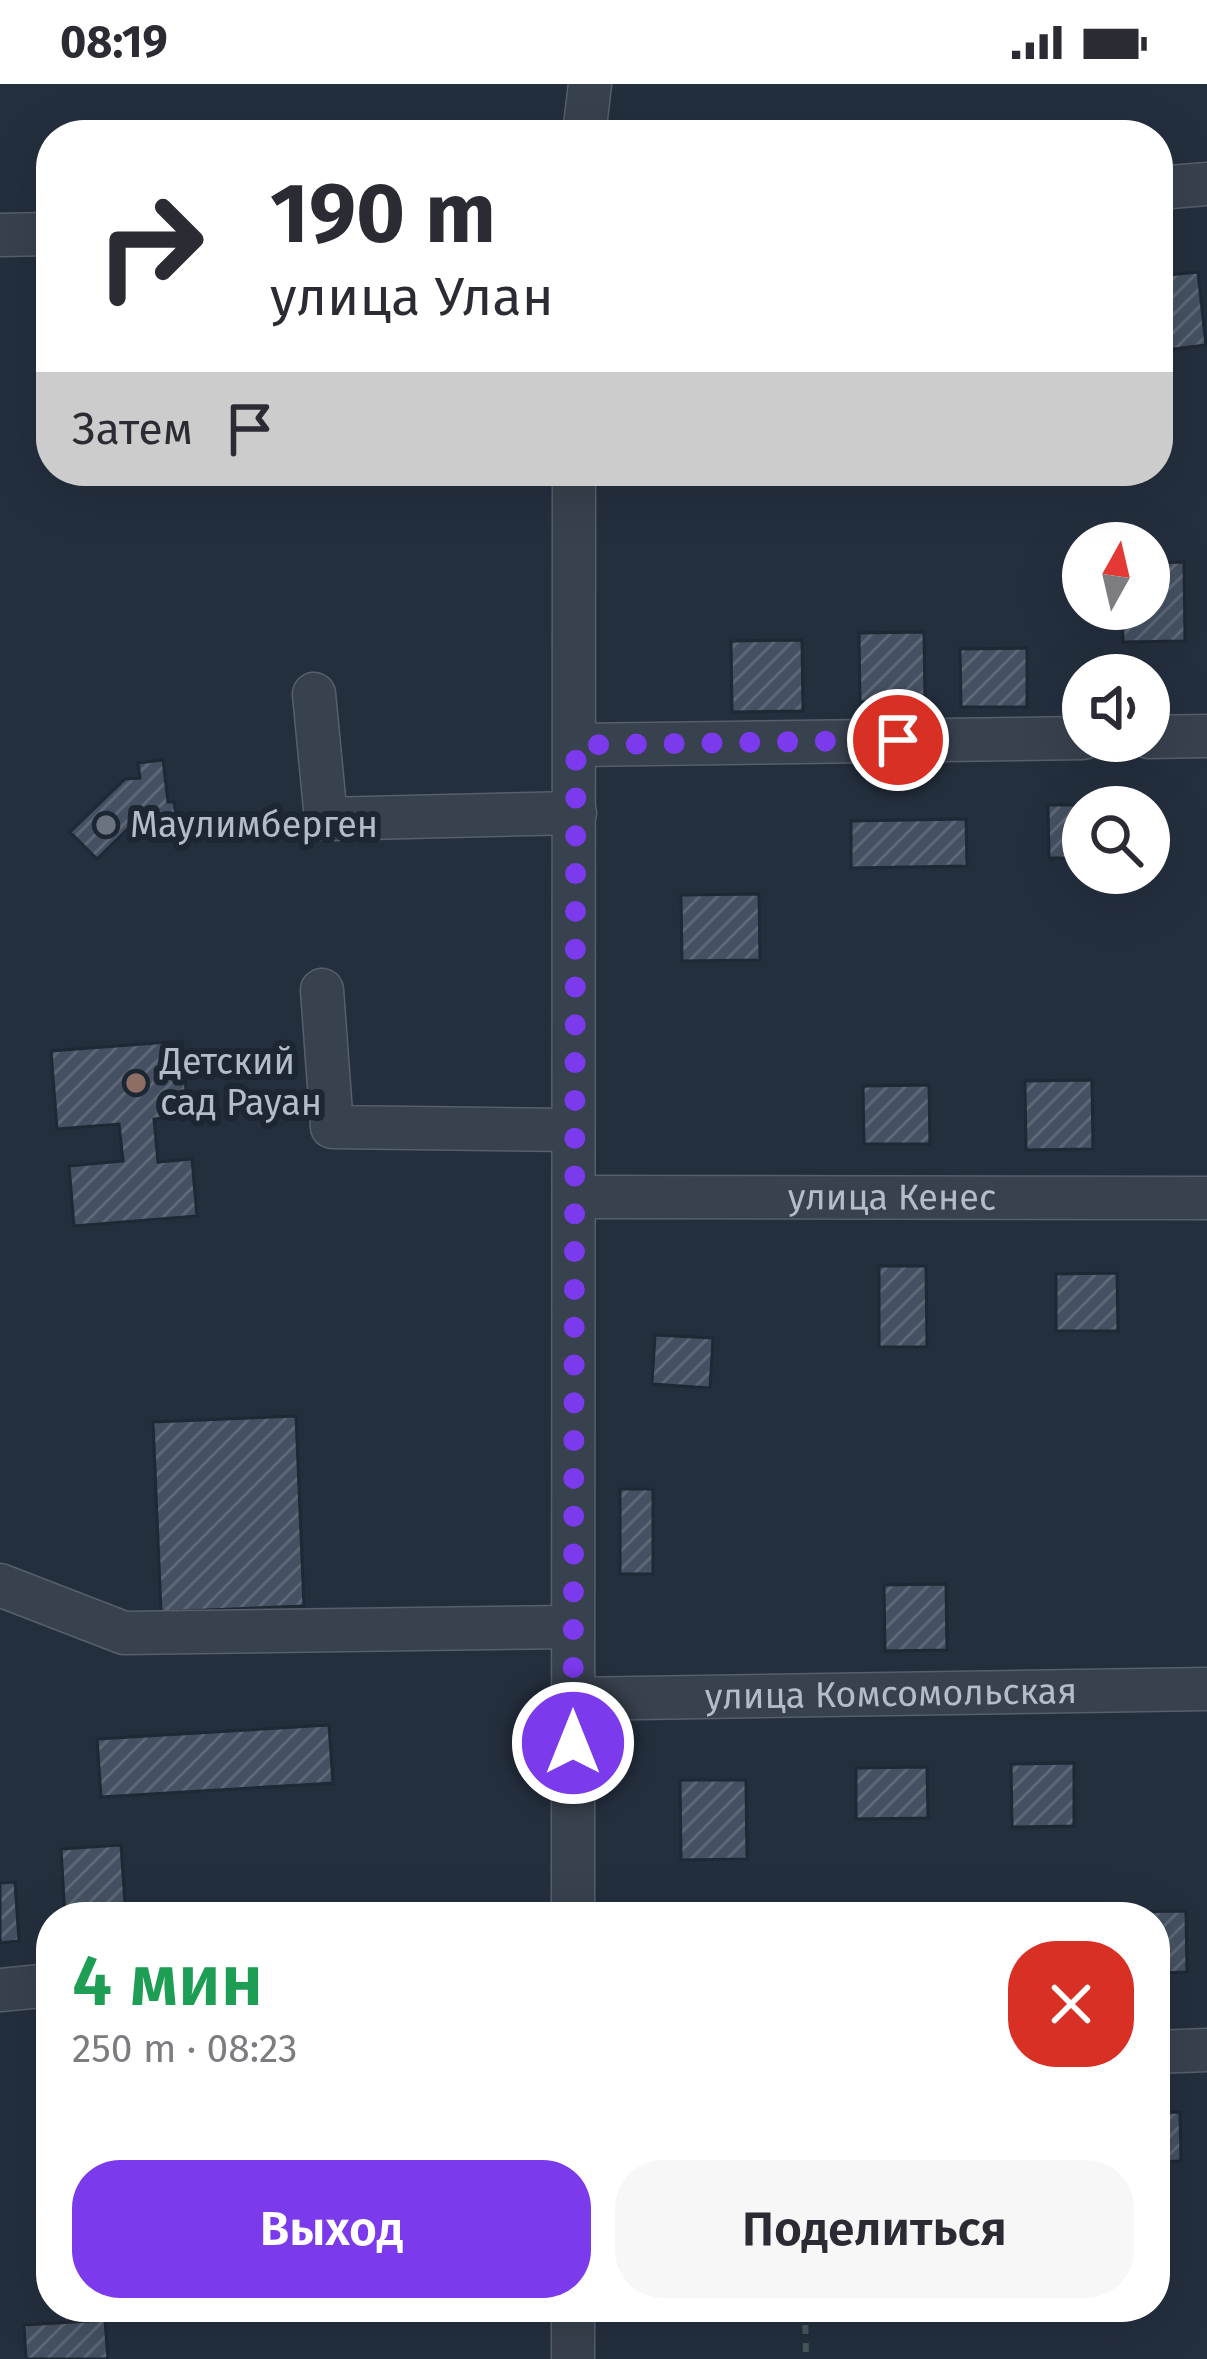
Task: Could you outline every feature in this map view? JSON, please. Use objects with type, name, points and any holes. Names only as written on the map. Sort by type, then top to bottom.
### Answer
[{"type":"street","points":[[586,120],[590,84]]},
{"type":"street","points":[[1173,187],[1207,184]]},
{"type":"street","points":[[0,235],[36,234]]},
{"type":"street","points":[[572,1902],[574,486]]},
{"type":"street","points":[[314,694],[326,819],[575,813]]},
{"type":"street","points":[[1170,736],[1207,736]]},
{"type":"street","points":[[576,745],[1062,737]]},
{"type":"street","points":[[322,990],[332,1127],[573,1130]]},
{"type":"street","name":"улица Кенес","points":[[574,1198],[1207,1198]]},
{"type":"street","points":[[0,1585],[124,1633],[572,1628]]},
{"type":"street","name":"улица Комсомольская","points":[[573,1699],[1207,1689]]},
{"type":"street","points":[[0,1990],[36,1986]]},
{"type":"street","points":[[1170,2051],[1207,2050]]},
{"type":"street","points":[[573,2322],[573,2359]]},
{"type":"path","points":[[805,2322],[806,2359]]},
{"type":"building","points":[[1198,272],[1206,345],[1173,349],[1173,274]]},
{"type":"building","points":[[1170,562],[1184,562],[1185,641],[1123,642],[1123,630],[1170,630]]},
{"type":"building","points":[[924,632],[925,701],[860,702],[859,633]]},
{"type":"building","points":[[802,640],[803,711],[732,712],[731,641]]},
{"type":"building","points":[[1027,648],[1027,707],[961,707],[960,649]]},
{"type":"building","points":[[163,760],[168,802],[174,802],[177,822],[149,825],[147,810],[97,859],[70,832],[125,779],[140,778],[138,763]]},
{"type":"building","points":[[1048,805],[1062,805],[1062,858],[1049,858]]},
{"type":"building","points":[[966,819],[967,866],[851,868],[851,821]]},
{"type":"building","points":[[759,894],[760,960],[682,961],[681,895]]},
{"type":"building","points":[[182,1041],[188,1116],[154,1119],[158,1162],[192,1159],[197,1216],[74,1226],[69,1166],[123,1161],[119,1124],[57,1129],[51,1051]]},
{"type":"building","points":[[1092,1080],[1093,1149],[1026,1150],[1025,1081]]},
{"type":"building","points":[[929,1085],[930,1144],[864,1144],[863,1086]]},
{"type":"building","points":[[879,1266],[926,1266],[927,1347],[879,1347]]},
{"type":"building","points":[[1117,1273],[1118,1331],[1056,1331],[1056,1274]]},
{"type":"building","points":[[655,1335],[713,1338],[710,1388],[652,1384]]},
{"type":"building","points":[[296,1416],[304,1606],[161,1612],[153,1422]]},
{"type":"building","points":[[620,1489],[653,1489],[653,1574],[620,1574]]},
{"type":"building","points":[[946,1584],[947,1650],[885,1651],[884,1585]]},
{"type":"building","points":[[329,1725],[333,1783],[101,1797],[97,1739]]},
{"type":"building","points":[[1074,1763],[1074,1826],[1012,1827],[1011,1764]]},
{"type":"building","points":[[927,1767],[928,1818],[856,1819],[856,1768]]},
{"type":"building","points":[[680,1780],[746,1780],[747,1859],[681,1860]]},
{"type":"building","points":[[121,1845],[125,1902],[64,1902],[61,1849]]},
{"type":"building","points":[[15,1882],[19,1941],[0,1943],[0,1883]]},
{"type":"building","points":[[1170,1911],[1186,1911],[1187,1972],[1170,1973]]},
{"type":"building","points":[[1170,2112],[1180,2112],[1181,2161],[1170,2161]]},
{"type":"building","points":[[105,2322],[108,2359],[26,2359],[24,2325]]},
{"type":"place","name":"Маулимберген","points":[[106,825]]},
{"type":"place","name":"Детский сад Рауан","points":[[136,1083]]},
{"type":"route","points":[[573,1743],[576,745],[898,740]]}]
